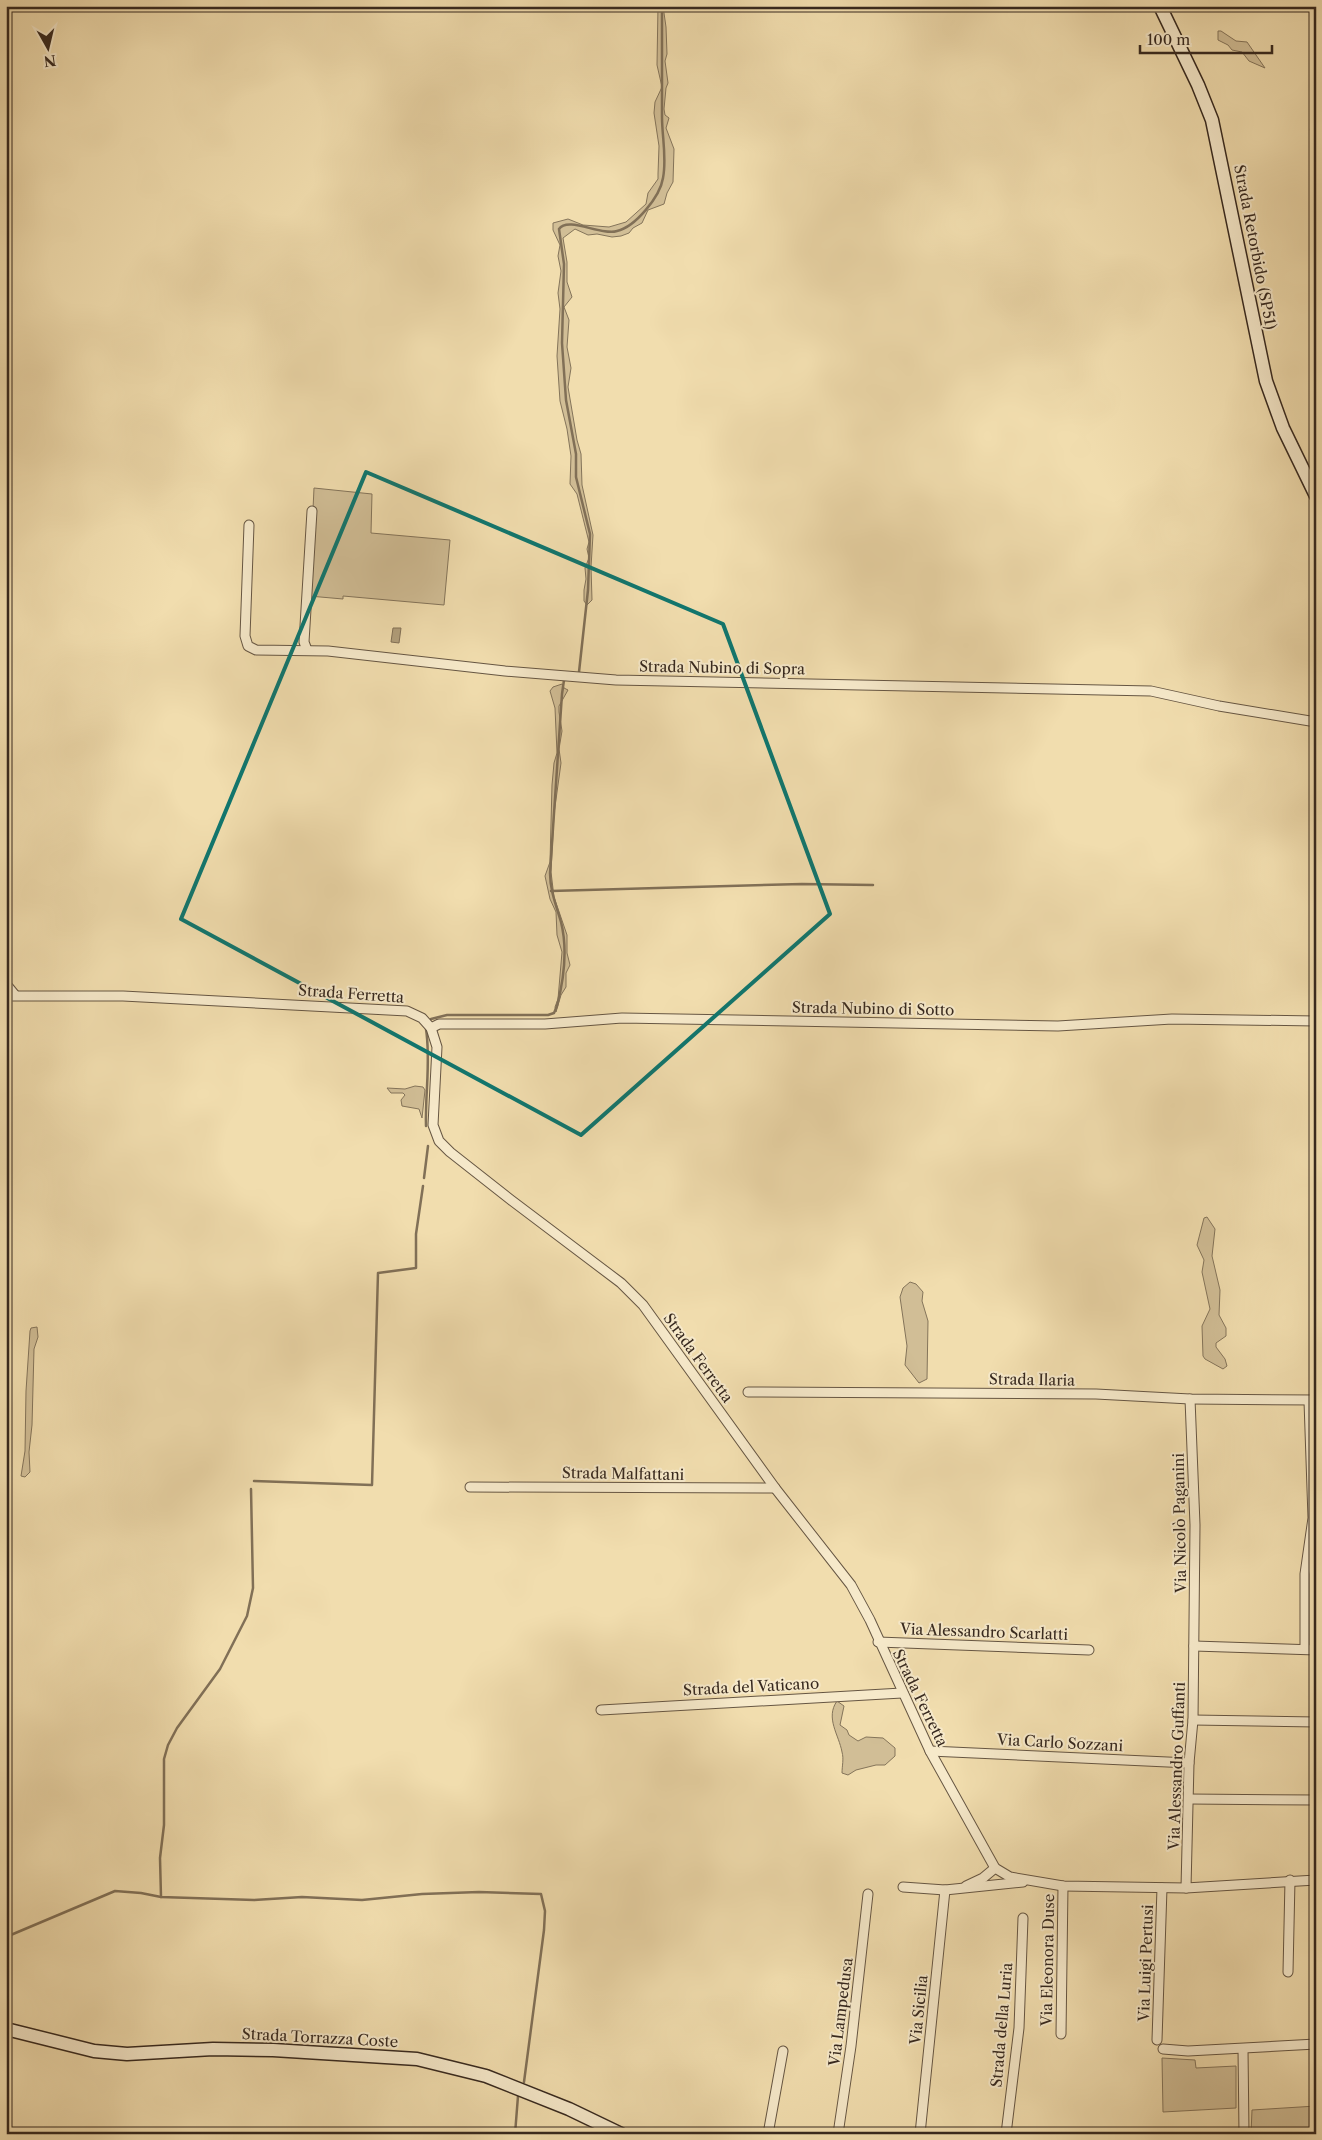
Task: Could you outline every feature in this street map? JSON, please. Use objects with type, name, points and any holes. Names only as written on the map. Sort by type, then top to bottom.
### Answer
[{"type":"street","name":"Strada Retorbido (SP51)","points":[[1160,6],[1198,85],[1212,120],[1266,381],[1283,428],[1316,496]]},
{"type":"street","points":[[307,650],[304,642],[312,511]]},
{"type":"street","name":"Strada Nubino di Sopra","points":[[249,525],[245,636],[248,646],[256,650],[307,650],[505,671],[608,679],[1151,691],[1219,706],[1316,722]]},
{"type":"street","name":"Strada Ferretta","points":[[6,984],[10,995],[142,997],[407,1011],[422,1018],[431,1028],[437,1047],[433,1125],[439,1141],[450,1152],[621,1283],[643,1305],[775,1488],[851,1585],[870,1620],[878,1642],[930,1750],[995,1868]]},
{"type":"street","name":"Strada Nubino di Sotto","points":[[431,1028],[439,1024],[545,1024],[622,1018],[1058,1026],[1172,1019],[1316,1021]]},
{"type":"street","name":"Strada Ilaria","points":[[748,1392],[1096,1394],[1190,1399],[1312,1400]]},
{"type":"street","name":"Via Nicolò Paganini","points":[[1190,1399],[1195,1525],[1194,1646]]},
{"type":"street","points":[[1305,1650],[1305,1574],[1314,1511],[1312,1400]]},
{"type":"street","name":"Strada Malfattani","points":[[470,1487],[775,1488]]},
{"type":"street","name":"Via Alessandro Scarlatti","points":[[878,1642],[1089,1650]]},
{"type":"street","points":[[1194,1646],[1316,1650]]},
{"type":"street","name":"Via Alessandro Guffanti","points":[[1186,1888],[1194,1646]]},
{"type":"street","name":"Strada del Vaticano","points":[[601,1710],[902,1692]]},
{"type":"street","points":[[1193,1720],[1316,1722]]},
{"type":"street","name":"Via Carlo Sozzani","points":[[930,1750],[1189,1763]]},
{"type":"street","points":[[1189,1799],[1316,1800]]},
{"type":"street","points":[[964,1888],[983,1878],[995,1868],[1010,1877],[1063,1886],[1186,1888],[1290,1880],[1316,1880]]},
{"type":"street","points":[[1288,1972],[1290,1880]]},
{"type":"street","points":[[903,1887],[945,1890],[1031,1882]]},
{"type":"street","name":"Via Eleonora Duse","points":[[1061,2034],[1063,1886]]},
{"type":"street","name":"Via Luigi Pertusi","points":[[1157,2040],[1162,1888]]},
{"type":"street","name":"Via Sicilia","points":[[920,2134],[945,1890]]},
{"type":"street","name":"Via Lampedusa","points":[[838,2134],[851,2046],[868,1894]]},
{"type":"street","name":"Strada della Luria","points":[[1006,2134],[1019,2028],[1023,1918]]},
{"type":"street","name":"Strada Torrazza Coste","points":[[6,2029],[94,2052],[127,2054],[212,2049],[273,2050],[417,2059],[486,2076],[569,2109],[621,2134]]},
{"type":"street","points":[[1163,2049],[1188,2051],[1316,2044]]},
{"type":"street","points":[[1243,2048],[1244,2134]]},
{"type":"street","points":[[768,2134],[783,2051]]},
{"type":"highlighted area","points":[[366,472],[723,624],[830,914],[581,1135],[181,919]]},
{"type":"shaded area","points":[[658,6],[663,6],[666,27],[667,54],[665,61],[668,83],[664,109],[665,115],[669,118],[666,128],[674,149],[673,182],[664,204],[648,210],[642,223],[633,228],[629,233],[621,236],[588,235],[575,229],[563,238],[567,262],[567,282],[572,297],[564,307],[569,320],[567,347],[571,368],[568,387],[581,454],[582,485],[593,535],[591,567],[592,600],[587,605],[584,601],[584,590],[585,568],[589,558],[587,549],[589,542],[577,494],[570,484],[571,456],[560,401],[557,356],[560,309],[558,293],[561,271],[558,256],[560,245],[553,230],[553,223],[568,219],[583,225],[609,227],[626,222],[646,204],[648,193],[658,179],[659,146],[654,113],[655,102],[662,87],[657,65]]},
{"type":"shaded area","points":[[1218,31],[1236,41],[1247,42],[1265,68],[1249,61],[1242,52],[1232,50],[1228,45],[1218,40]]},
{"type":"shaded area","points":[[314,488],[372,494],[371,533],[450,540],[444,605],[343,596],[343,599],[309,596]]},
{"type":"shaded area","points":[[393,628],[401,628],[399,643],[391,642]]},
{"type":"shaded area","points":[[562,684],[568,690],[559,706],[562,731],[559,749],[561,763],[554,814],[551,872],[554,897],[567,935],[567,953],[570,965],[566,973],[566,987],[561,995],[556,1012],[562,952],[557,935],[556,912],[550,899],[545,876],[550,862],[552,785],[557,753],[555,708],[550,691],[553,687]]},
{"type":"shaded area","points":[[415,1086],[423,1087],[425,1090],[422,1118],[419,1109],[402,1106],[401,1100],[405,1095],[403,1093],[391,1093],[387,1088],[405,1089]]},
{"type":"shaded area","points":[[1207,1217],[1215,1229],[1212,1256],[1220,1290],[1219,1315],[1226,1328],[1226,1336],[1216,1343],[1216,1347],[1225,1359],[1227,1366],[1223,1369],[1203,1356],[1202,1326],[1210,1309],[1202,1272],[1204,1260],[1197,1245],[1204,1218]]},
{"type":"shaded area","points":[[910,1282],[916,1284],[923,1292],[922,1301],[928,1321],[927,1379],[919,1383],[905,1365],[907,1346],[900,1297],[903,1288]]},
{"type":"shaded area","points":[[37,1327],[38,1337],[34,1349],[32,1425],[29,1452],[30,1472],[25,1477],[21,1476],[25,1451],[30,1331],[31,1328]]},
{"type":"shaded area","points":[[837,1701],[844,1706],[840,1725],[847,1730],[849,1735],[858,1741],[866,1737],[883,1738],[895,1748],[895,1756],[885,1765],[876,1765],[856,1770],[848,1775],[842,1773],[843,1755],[832,1714]]},
{"type":"shaded area","points":[[1162,2058],[1195,2060],[1196,2068],[1236,2066],[1236,2108],[1163,2112]]},
{"type":"shaded area","points":[[1316,2106],[1316,2134],[1251,2134],[1252,2110]]},
{"type":"waterway","points":[[579,672],[588,590],[590,534],[576,477],[576,454],[566,400],[562,343],[564,264],[559,229],[563,226],[577,225],[602,231],[617,231],[631,224],[646,210],[661,186],[665,163],[662,117],[662,6]]},
{"type":"waterway","points":[[1311,129],[1316,178]]},
{"type":"waterway","points":[[431,1019],[447,1015],[548,1015],[554,1013],[557,1006],[562,985],[565,954],[561,922],[552,891],[550,873],[562,694],[565,680]]},
{"type":"waterway","points":[[551,891],[802,884],[873,885]]},
{"type":"waterway","points":[[426,1029],[428,1053],[426,1126]]},
{"type":"waterway","points":[[424,1178],[428,1146]]},
{"type":"waterway","points":[[254,1481],[372,1485],[378,1273],[416,1268],[416,1234],[423,1186]]},
{"type":"waterway","points":[[161,1897],[160,1858],[164,1825],[164,1759],[168,1745],[177,1728],[220,1669],[247,1616],[253,1588],[251,1489]]},
{"type":"waterway","points":[[6,1937],[115,1891],[161,1897],[254,1900],[302,1897],[362,1900],[422,1894],[479,1892],[541,1894],[545,1911],[544,1930],[524,2082]]},
{"type":"waterway","points":[[515,2134],[518,2096]]}]
